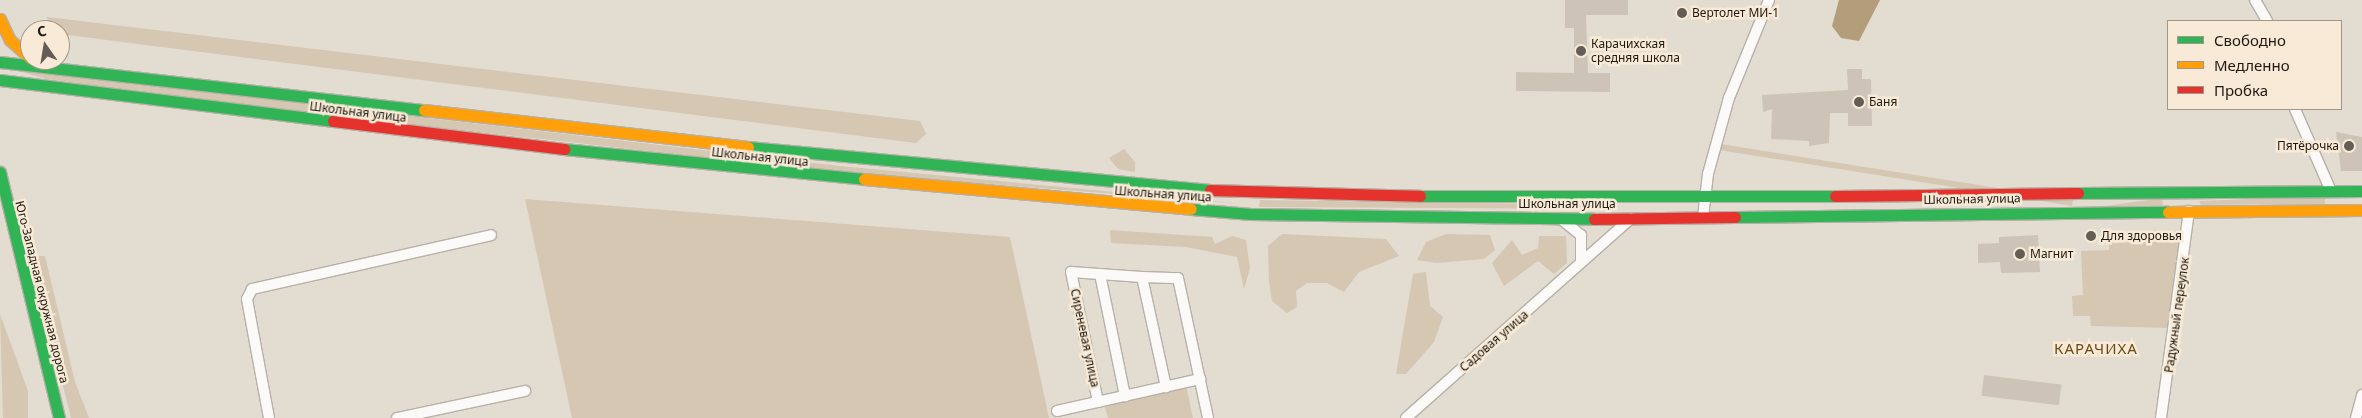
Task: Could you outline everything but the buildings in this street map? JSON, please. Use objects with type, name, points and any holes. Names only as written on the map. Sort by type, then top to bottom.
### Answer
[{"type":"main road","points":[[0,19],[10,40],[20,48]]},
{"type":"main road","name":"Школьная улица","points":[[0,62],[20,61]]},
{"type":"main road","name":"Школьная улица","points":[[70,65],[673,140],[1097,183],[1252,193],[1631,198],[2362,191]]},
{"type":"main road","name":"Школьная улица","points":[[0,80],[670,162],[1251,214],[1561,219],[2362,210]]},
{"type":"main road","name":"Юго-Западная окружная дорога","points":[[0,172],[59,418]]},
{"type":"main road","points":[[2331,191],[2331,210]]},
{"type":"main road","points":[[2189,192],[2189,211]]},
{"type":"main road","points":[[1251,214],[1252,193]]},
{"type":"main road","points":[[1631,198],[1631,218]]},
{"type":"main road","name":"Юго-Западная окружная дорога","points":[[0,220],[49,418]]},
{"type":"street","points":[[1703,217],[1703,197],[1708,174],[1729,98],[1769,0]]},
{"type":"street","points":[[2255,0],[2266,20]]},
{"type":"street","points":[[2295,110],[2331,191]]},
{"type":"street","name":"Радужный переулок","points":[[2161,418],[2189,211]]},
{"type":"street","name":"Садовая улица","points":[[1406,418],[1631,218]]},
{"type":"street","points":[[1561,219],[1581,235],[1581,263]]},
{"type":"street","points":[[269,418],[247,299],[252,290],[490,235]]},
{"type":"street","name":"Сиреневая улица","points":[[1057,411],[1098,402],[1125,396],[1166,386],[1200,379],[1178,278],[1072,272],[1098,402]]},
{"type":"street","points":[[1100,274],[1125,396]]},
{"type":"street","points":[[1142,277],[1166,386]]},
{"type":"street","points":[[1200,379],[1208,418]]},
{"type":"street","points":[[397,418],[525,391]]},
{"type":"street","points":[[2356,418],[2362,394]]},
{"type":"shaded area","points":[[1839,0],[1880,0],[1859,41],[1841,38],[1832,26]]},
{"type":"shaded area","points":[[47,17],[920,121],[926,134],[916,143],[70,35],[70,20],[47,20]]},
{"type":"shaded area","points":[[15,70],[840,166],[1242,204],[837,172],[254,107],[46,79]]},
{"type":"shaded area","points":[[1715,143],[2073,200],[2072,206],[1715,149]]},
{"type":"shaded area","points":[[1124,149],[1135,162],[1135,172],[1118,169],[1109,158]]},
{"type":"shaded area","points":[[2325,196],[2325,204],[2201,205],[2199,201]]},
{"type":"shaded area","points":[[2162,198],[2163,205],[2091,215],[2090,208]]},
{"type":"shaded area","points":[[525,199],[1010,237],[1049,418],[572,418]]},
{"type":"shaded area","points":[[1260,200],[1610,205],[1612,209],[1259,207]]},
{"type":"shaded area","points":[[1110,230],[1212,237],[1215,244],[1232,236],[1246,240],[1250,268],[1244,289],[1237,257],[1186,247],[1111,243]]},
{"type":"shaded area","points":[[1282,234],[1386,239],[1399,256],[1359,272],[1344,292],[1327,283],[1307,283],[1296,291],[1297,307],[1287,313],[1272,301],[1269,282],[1268,246]]},
{"type":"shaded area","points":[[1446,234],[1490,235],[1495,250],[1484,259],[1436,263],[1417,260],[1426,242]]},
{"type":"shaded area","points":[[2109,235],[2185,236],[2171,328],[2091,326],[2090,316],[2073,316],[2072,296],[2083,295],[2081,251],[2109,250]]},
{"type":"shaded area","points":[[1539,236],[1566,236],[1567,263],[1554,274],[1538,261],[1504,286],[1492,263],[1512,240],[1522,255],[1538,248]]},
{"type":"shaded area","points":[[39,256],[45,256],[75,382],[89,418],[71,418],[35,274]]},
{"type":"shaded area","points":[[1426,272],[1430,306],[1443,317],[1434,342],[1406,374],[1396,374],[1413,274]]},
{"type":"shaded area","points":[[0,314],[28,391],[28,418],[3,418]]},
{"type":"shaded area","points":[[1186,386],[1193,418],[1108,418],[1104,403]]},
{"type":"traffic: fast","points":[[0,62],[424,110]]},
{"type":"traffic: fast","points":[[0,80],[333,121]]},
{"type":"traffic: fast","points":[[748,147],[1210,190]]},
{"type":"traffic: fast","points":[[564,149],[864,179]]},
{"type":"traffic: fast","points":[[0,172],[59,418]]},
{"type":"traffic: fast","points":[[2078,193],[2362,191]]},
{"type":"traffic: fast","points":[[1420,196],[1835,196]]},
{"type":"traffic: fast","points":[[1191,209],[1251,214],[1594,219]]},
{"type":"traffic: fast","points":[[1735,217],[2168,212]]},
{"type":"traffic: slow","points":[[0,19],[10,40],[20,49]]},
{"type":"traffic: slow","points":[[424,110],[748,147]]},
{"type":"traffic: slow","points":[[864,179],[1191,209]]},
{"type":"traffic: slow","points":[[2168,212],[2362,210]]},
{"type":"traffic: jam","points":[[333,121],[564,149]]},
{"type":"traffic: jam","points":[[1210,190],[1420,196]]},
{"type":"traffic: jam","points":[[1835,196],[2078,193]]},
{"type":"traffic: jam","points":[[1594,219],[1735,217]]},
{"type":"place","name":"Вертолет МИ-1","points":[[1682,13]]},
{"type":"place","name":"Карачихская средняя школа","points":[[1581,51]]},
{"type":"place","name":"Баня","points":[[1859,102]]},
{"type":"place","name":"Пятёрочка","points":[[2349,146]]},
{"type":"place","name":"Для здоровья","points":[[2091,236]]},
{"type":"place","name":"Магнит","points":[[2020,254]]},
{"type":"district","name":"КАРАЧИХА","points":[[2096,349]]}]
